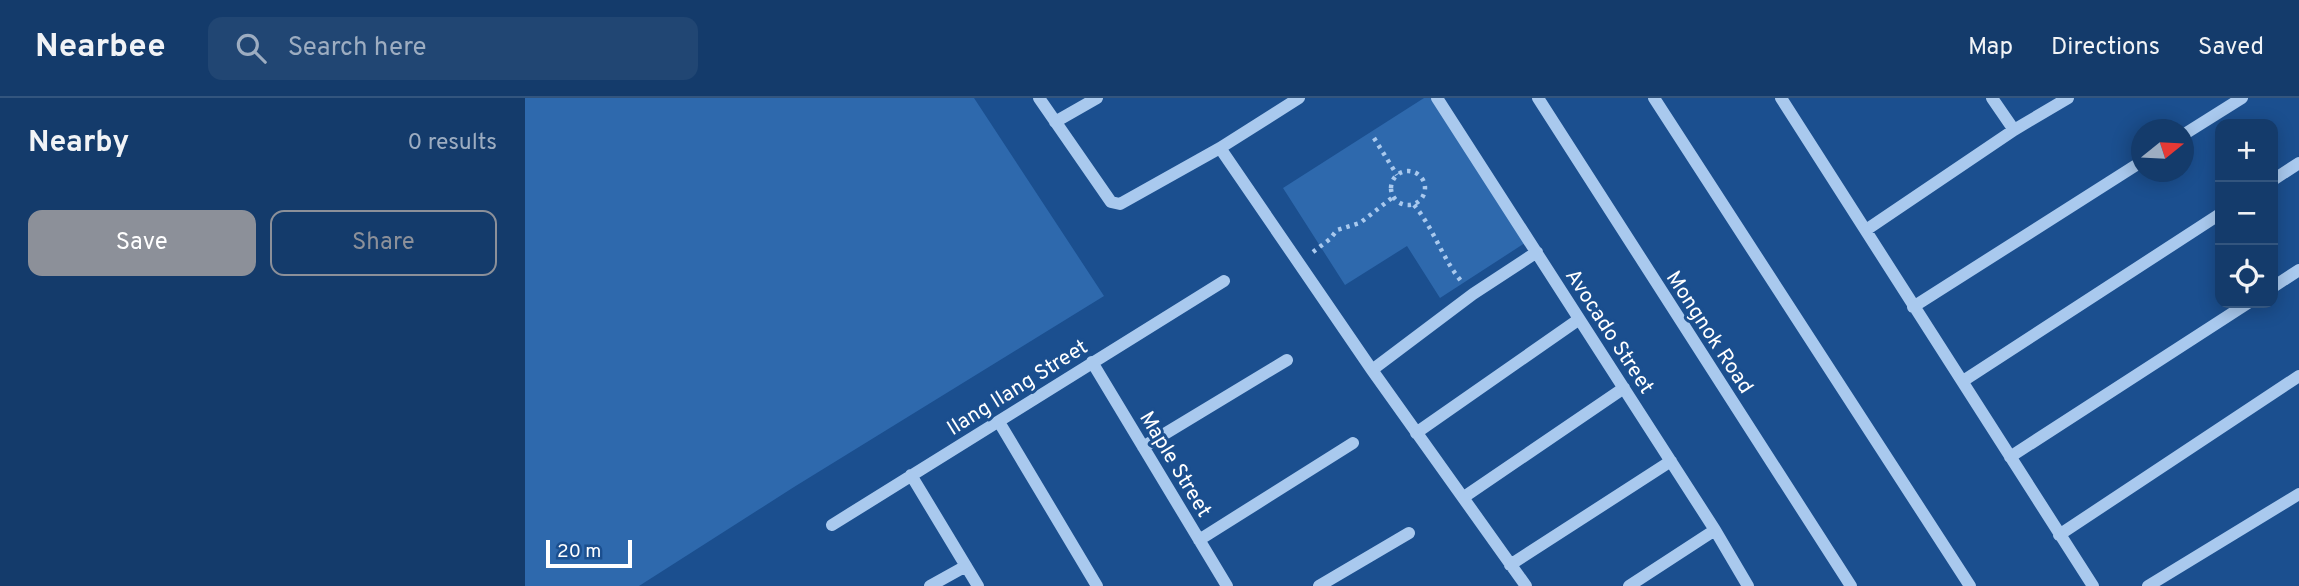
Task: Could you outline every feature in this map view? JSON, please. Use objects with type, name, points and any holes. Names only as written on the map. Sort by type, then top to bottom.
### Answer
[{"type":"street","points":[[1039,98],[1111,202],[1120,204],[1220,148],[1299,98]]},
{"type":"street","points":[[1055,121],[1097,98]]},
{"type":"street","name":"Avocado Street","points":[[1437,98],[1716,530],[1748,586]]},
{"type":"street","name":"Mongnok Road","points":[[1538,98],[1851,586]]},
{"type":"street","points":[[1654,98],[1970,586]]},
{"type":"street","points":[[1781,98],[2092,586]]},
{"type":"street","points":[[1992,98],[2014,130]]},
{"type":"street","points":[[1866,230],[2014,130],[2069,98]]},
{"type":"street","points":[[2194,128],[2242,98]]},
{"type":"street","points":[[1220,148],[1416,433],[1526,586]]},
{"type":"street","points":[[2278,177],[2299,163]]},
{"type":"street","points":[[1913,307],[2131,168]]},
{"type":"street","points":[[1963,381],[2215,217]]},
{"type":"street","points":[[1372,370],[1473,294],[1537,252]]},
{"type":"street","points":[[2278,284],[2299,270]]},
{"type":"street","name":"Ilang Ilang Street","points":[[832,525],[1224,281]]},
{"type":"street","points":[[2010,457],[2240,308]]},
{"type":"street","points":[[1416,433],[1578,320]]},
{"type":"street","points":[[1143,447],[1287,360]]},
{"type":"street","name":"Maple Street","points":[[1092,362],[1227,586]]},
{"type":"street","points":[[2059,535],[2299,376]]},
{"type":"street","points":[[1464,497],[1624,387]]},
{"type":"street","points":[[999,422],[1097,586]]},
{"type":"street","points":[[1199,540],[1353,443]]},
{"type":"street","points":[[1510,565],[1671,461]]},
{"type":"street","points":[[911,475],[978,586]]},
{"type":"street","points":[[2148,586],[2299,494]]},
{"type":"street","points":[[1629,586],[1716,530]]},
{"type":"street","points":[[1319,586],[1409,533]]},
{"type":"street","points":[[930,586],[966,566]]},
{"type":"path","points":[[1374,138],[1397,175]]},
{"type":"path","points":[[1408,171],[1423,180],[1423,196],[1414,205],[1404,205],[1393,197],[1391,184],[1397,175],[1408,171]]},
{"type":"path","points":[[1298,263],[1330,239],[1337,230],[1360,223],[1393,197]]},
{"type":"path","points":[[1414,205],[1457,276],[1473,294]]},
{"type":"shaded area","points":[[525,98],[974,98],[1104,296],[639,586],[525,586]]},
{"type":"shaded area","points":[[1424,98],[1437,98],[1528,241],[1440,298],[1407,246],[1345,285],[1283,188]]}]
